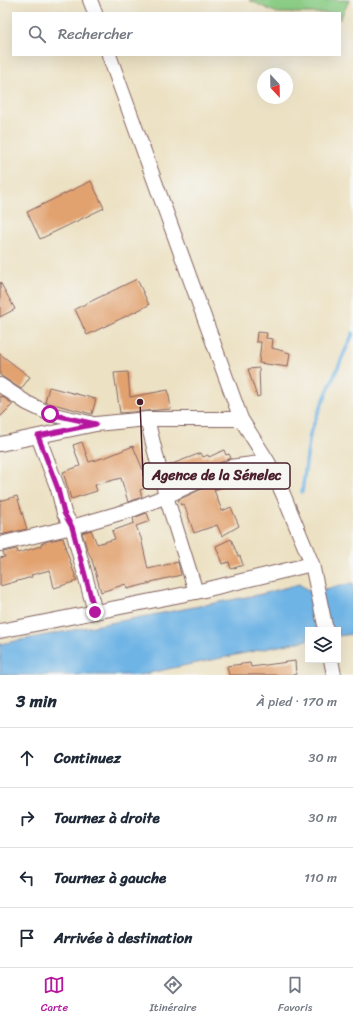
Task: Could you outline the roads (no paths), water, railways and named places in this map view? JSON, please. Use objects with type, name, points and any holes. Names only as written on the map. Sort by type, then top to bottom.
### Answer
[{"type":"street","points":[[90,0],[95,12]]},
{"type":"street","points":[[109,56],[241,419],[268,462],[312,564],[325,627]]},
{"type":"street","points":[[0,385],[27,403],[50,414],[96,424]]},
{"type":"street","points":[[0,444],[96,424],[147,419],[241,419]]},
{"type":"street","points":[[147,419],[166,496],[196,592]]},
{"type":"street","points":[[38,436],[58,489],[64,513],[72,527],[95,612]]},
{"type":"street","points":[[0,544],[72,527],[134,509],[230,467],[268,462]]},
{"type":"street","points":[[0,631],[196,592],[312,564]]},
{"type":"street","points":[[332,663],[334,675]]},
{"type":"water","points":[[353,583],[353,634],[341,636],[341,627],[305,627],[305,641],[139,675],[0,675],[0,644],[262,594],[299,584],[311,592]]},
{"type":"waterway","points":[[302,492],[310,434],[353,333]]},
{"type":"place","name":"Agence de la Sénelec","points":[[140,402]]}]
